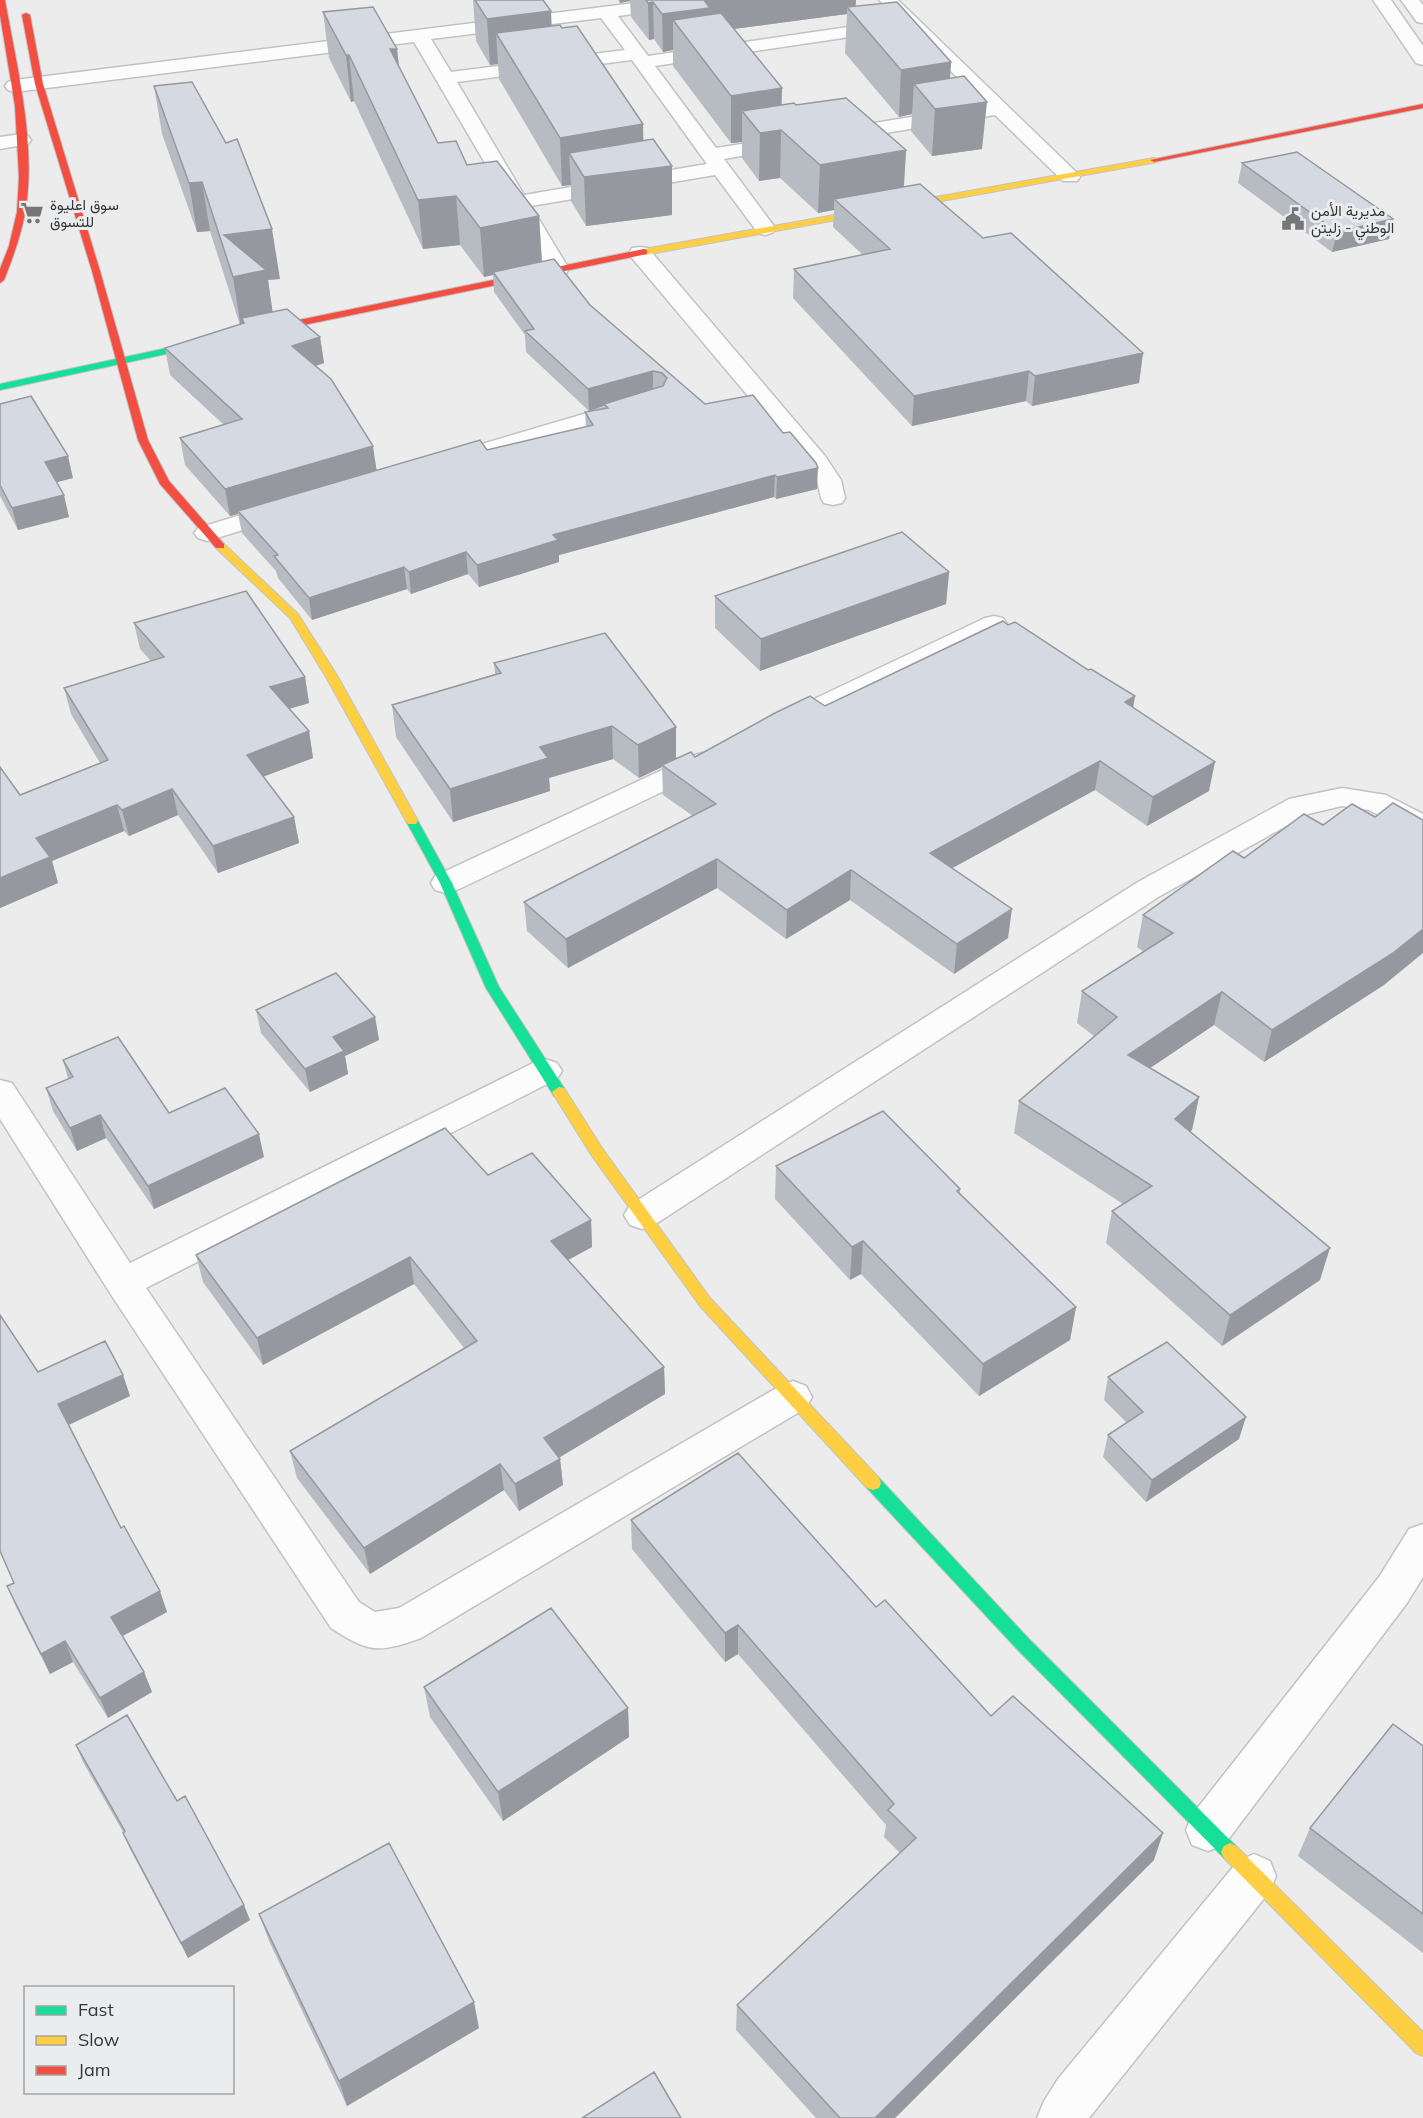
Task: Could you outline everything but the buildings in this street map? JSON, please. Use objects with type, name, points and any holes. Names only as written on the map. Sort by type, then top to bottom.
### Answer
[{"type":"main road","points":[[0,280],[7,266],[21,214],[25,169],[15,87],[4,43],[1,0]]},
{"type":"main road","points":[[23,0],[39,84],[122,360],[143,440],[164,482],[207,532],[294,616],[332,678],[446,883],[493,988],[597,1152],[705,1302],[1023,1644],[1423,2046]]},
{"type":"main road","points":[[248,334],[640,253],[765,229],[1070,177],[1423,106]]},
{"type":"main road","points":[[0,387],[225,339]]},
{"type":"street","points":[[15,87],[702,0]]},
{"type":"street","points":[[888,0],[1070,177]]},
{"type":"street","points":[[1382,0],[1423,59]]},
{"type":"street","points":[[1410,0],[1423,18]]},
{"type":"street","points":[[607,13],[765,229]]},
{"type":"street","points":[[446,78],[640,58],[912,23]]},
{"type":"street","points":[[420,36],[558,269]]},
{"type":"street","points":[[517,201],[715,162],[809,139],[1000,108]]},
{"type":"street","points":[[0,142],[21,140]]},
{"type":"street","points":[[640,253],[816,461],[829,480],[833,498]]},
{"type":"street","points":[[425,468],[654,401]]},
{"type":"street","points":[[207,532],[310,502]]},
{"type":"street","points":[[758,736],[994,624]]},
{"type":"street","points":[[446,883],[725,751]]},
{"type":"street","points":[[642,1215],[1149,889],[1299,806],[1342,797],[1376,802],[1423,826]]},
{"type":"street","points":[[123,1283],[545,1071]]},
{"type":"street","points":[[0,1092],[123,1283],[345,1615],[371,1631],[406,1625],[793,1397]]},
{"type":"street","points":[[1208,1830],[1393,1590],[1423,1541]]},
{"type":"street","points":[[1061,2118],[1075,2096],[1254,1876]]},
{"type":"traffic: fast","points":[[0,387],[209,342]]},
{"type":"traffic: fast","points":[[412,821],[446,883],[493,988],[559,1092]]},
{"type":"traffic: fast","points":[[873,1483],[1023,1644],[1230,1852]]},
{"type":"traffic: slow","points":[[644,252],[1154,160]]},
{"type":"traffic: slow","points":[[220,546],[294,616],[332,677],[412,821]]},
{"type":"traffic: slow","points":[[559,1092],[597,1152],[705,1302],[873,1483]]},
{"type":"traffic: slow","points":[[1230,1852],[1423,2046]]},
{"type":"traffic: jam","points":[[0,280],[13,246],[21,212],[24,177],[19,106],[1,0]]},
{"type":"traffic: jam","points":[[26,15],[39,84]]},
{"type":"traffic: jam","points":[[39,84],[96,271],[143,440],[164,482],[220,546]]},
{"type":"traffic: jam","points":[[1154,160],[1423,106]]},
{"type":"traffic: jam","points":[[260,331],[644,252]]},
{"type":"place","name":"سوق اعليوة للتسوق","points":[[32,213]]},
{"type":"place","name":"مديرية الأمن الوطني - زليتن","points":[[1293,219]]}]
